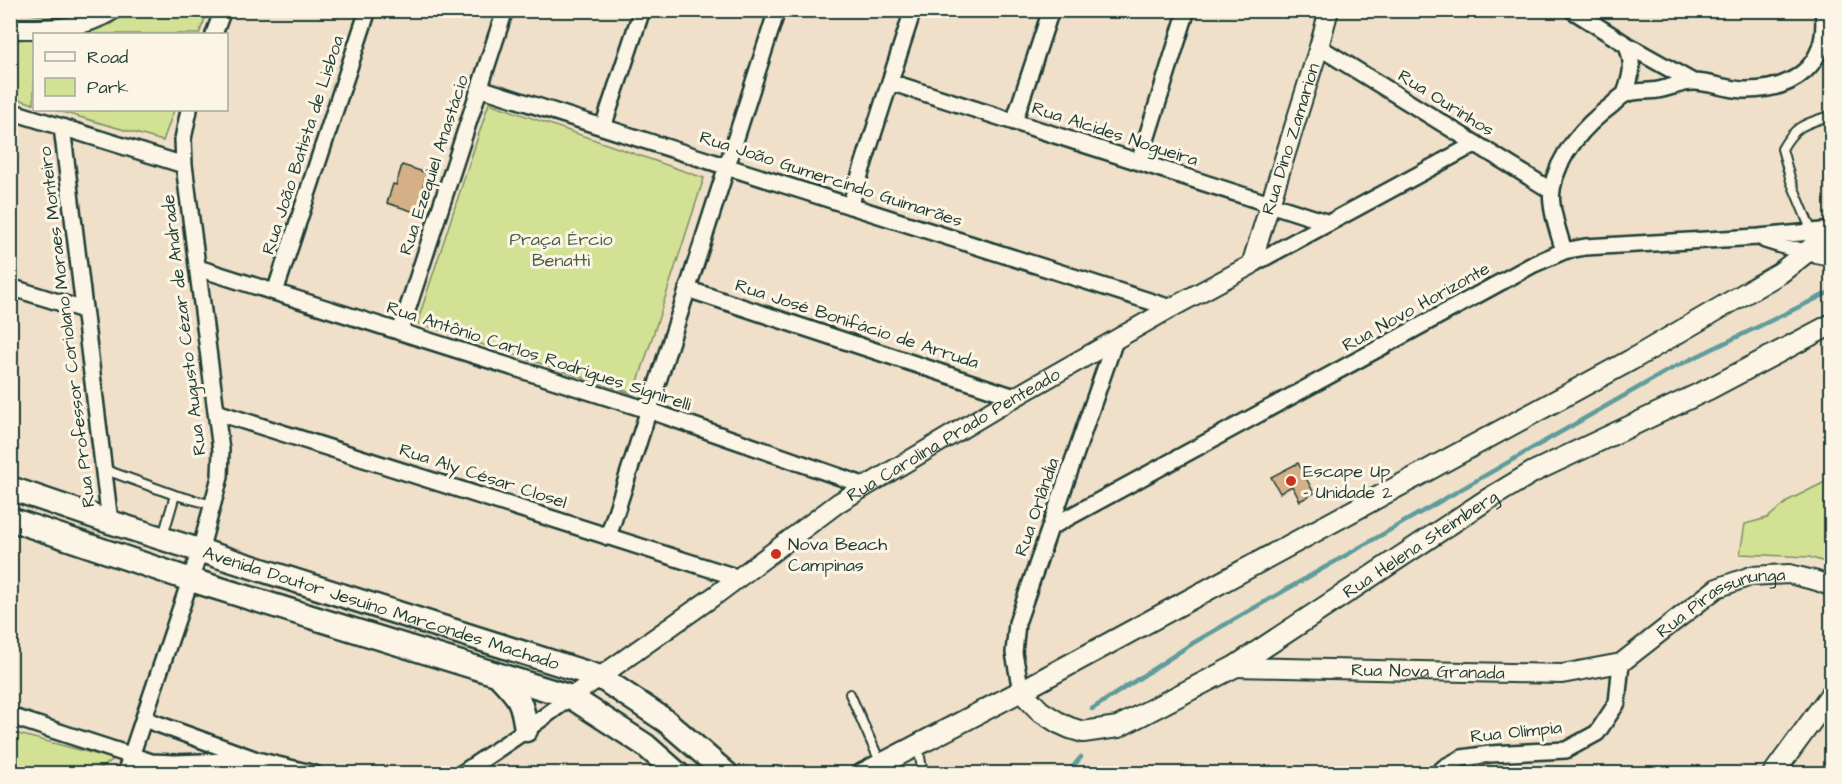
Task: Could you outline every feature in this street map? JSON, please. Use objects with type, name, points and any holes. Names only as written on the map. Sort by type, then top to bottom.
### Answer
[{"type":"main road","points":[[862,774],[1020,691],[1631,360],[1780,273],[1808,253],[1832,231]]},
{"type":"main road","name":"Rua Helena Steimberg","points":[[1020,691],[1040,711],[1059,723],[1083,732],[1118,727],[1234,667],[1485,501],[1533,472],[1709,389],[1832,324]]},
{"type":"main road","name":"Avenida Doutor Jesuíno Marcondes Machado","points":[[10,488],[162,539],[600,677],[666,721],[727,774]]},
{"type":"main road","name":"Avenida Doutor Jesuíno Marcondes Machado","points":[[10,519],[191,579],[571,697],[645,746],[678,774]]},
{"type":"main road","points":[[498,675],[516,693],[523,706],[526,730]]},
{"type":"main road","points":[[1773,774],[1832,693]]},
{"type":"main road","points":[[645,746],[666,721]]},
{"type":"street","points":[[10,29],[67,28],[101,17],[113,10]]},
{"type":"street","points":[[214,33],[223,10]]},
{"type":"street","name":"Rua João Batista de Lisboa","points":[[275,292],[368,10]]},
{"type":"street","name":"Rua Ezequiel Anastácio","points":[[400,332],[506,10]]},
{"type":"street","points":[[603,127],[642,10]]},
{"type":"street","points":[[608,537],[777,10]]},
{"type":"street","points":[[850,206],[913,10]]},
{"type":"street","points":[[1014,122],[1050,10]]},
{"type":"street","points":[[1139,162],[1187,10]]},
{"type":"street","name":"Rua Dino Zamarion","points":[[1251,265],[1329,10]]},
{"type":"street","points":[[1572,10],[1627,45],[1693,82],[1742,90],[1770,89],[1794,80],[1814,63],[1820,47],[1823,10]]},
{"type":"street","points":[[1564,251],[1555,217],[1552,191],[1558,167],[1594,119],[1625,94],[1632,75],[1632,60],[1627,45]]},
{"type":"street","name":"Rua Ourinhos","points":[[1319,47],[1552,191]]},
{"type":"street","name":"Rua Alcides Nogueira","points":[[890,82],[1329,223]]},
{"type":"street","points":[[1625,94],[1693,82]]},
{"type":"street","name":"Rua João Gumercindo Guimarães","points":[[480,88],[1171,308]]},
{"type":"street","points":[[10,111],[184,165]]},
{"type":"street","name":"Rua Augusto Cézar de Andrade","points":[[125,774],[200,551],[220,477],[221,450],[184,165],[183,139],[189,111]]},
{"type":"street","name":"Rua Professor Coriolano Moraes Monteiro","points":[[62,127],[110,522]]},
{"type":"street","name":"Rua Carolina Prado Penteado","points":[[461,774],[739,578],[838,503],[1015,397],[1171,308],[1475,144]]},
{"type":"street","name":"Rua Novo Horizonte","points":[[1051,527],[1534,264],[1564,251],[1832,231]]},
{"type":"street","points":[[1758,237],[1832,258]]},
{"type":"street","name":"Rua Antônio Carlos Rodrigues Signirelli","points":[[198,268],[648,410],[866,486]]},
{"type":"street","points":[[10,287],[84,310]]},
{"type":"street","name":"Rua José Bonifácio de Arruda","points":[[687,289],[1015,397]]},
{"type":"street","name":"Rua Orlândia","points":[[1020,691],[1014,652],[1017,623],[1116,340]]},
{"type":"street","name":"Rua Aly César Closel","points":[[216,412],[739,578]]},
{"type":"street","name":"Rua Pirassununga","points":[[1621,663],[1717,588],[1751,576],[1789,574],[1832,587]]},
{"type":"street","name":"Rua Nova Granada","points":[[1234,667],[1562,674],[1621,663]]},
{"type":"street","name":"Rua Olímpia","points":[[1437,774],[1462,758],[1566,750],[1597,733],[1617,703],[1621,663]]},
{"type":"street","points":[[10,716],[151,762],[257,760]]},
{"type":"street","points":[[144,719],[257,760],[315,774]]},
{"type":"lane","points":[[1812,232],[1791,181],[1782,149],[1790,135],[1801,126],[1832,115]]},
{"type":"lane","points":[[104,469],[175,495],[213,505]]},
{"type":"lane","points":[[162,539],[175,495]]},
{"type":"lane","points":[[850,694],[881,764]]},
{"type":"lane","points":[[917,745],[923,774]]},
{"type":"green space","points":[[83,10],[50,16],[17,11]]},
{"type":"green space","points":[[129,10],[208,10],[199,33],[88,33],[111,24]]},
{"type":"green space","points":[[33,38],[33,104],[11,97],[10,41]]},
{"type":"green space","name":"Praça Ércio Benatti","points":[[489,103],[704,178],[634,394],[417,323]]},
{"type":"green space","points":[[58,111],[174,111],[163,141]]},
{"type":"green space","points":[[1831,479],[1831,564],[1809,557],[1740,554],[1745,524],[1767,518],[1791,499]]},
{"type":"green space","points":[[10,732],[114,759],[93,773],[11,773]]},
{"type":"building","points":[[402,165],[427,173],[421,194],[425,195],[418,213],[387,203]]},
{"type":"building","name":"Escape Up - Unidade 2","points":[[1298,463],[1314,493],[1300,501],[1292,486],[1280,493],[1271,477]]},
{"type":"waterway","points":[[1092,709],[1193,643],[1669,370],[1832,291]]},
{"type":"waterway","points":[[1067,774],[1081,757]]},
{"type":"place","name":"Escape Up - Unidade 2","points":[[1291,481]]},
{"type":"place","name":"Nova Beach Campinas","points":[[776,554]]}]
